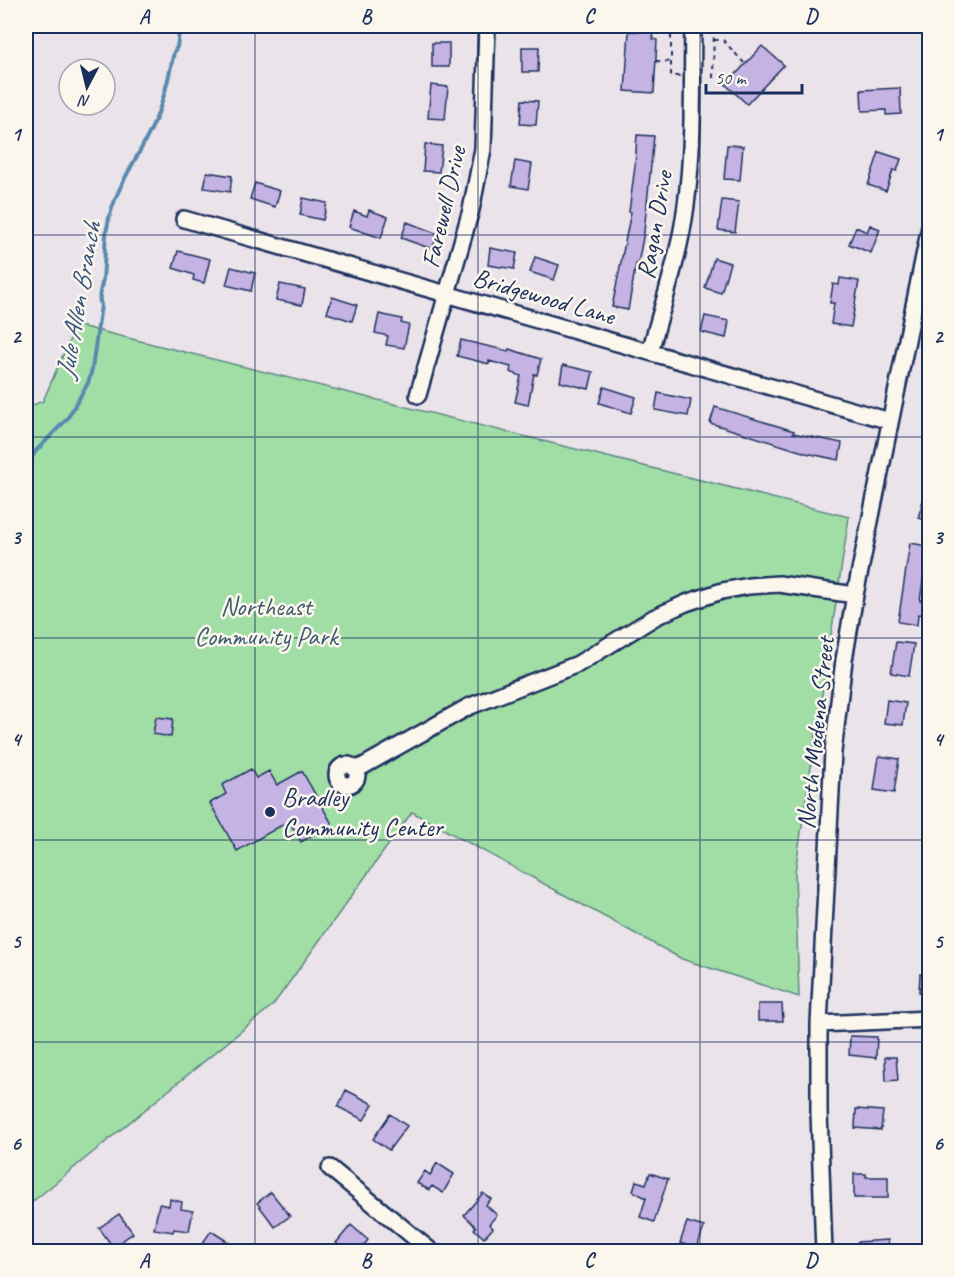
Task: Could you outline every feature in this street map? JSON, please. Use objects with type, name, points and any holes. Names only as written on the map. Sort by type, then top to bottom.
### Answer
[{"type":"street","name":"Farewell Drive","points":[[418,395],[471,210],[483,149],[487,26]]},
{"type":"street","name":"Ragan Drive","points":[[650,352],[680,241],[686,204],[690,151],[693,26]]},
{"type":"street","name":"Bridgewood Lane","points":[[184,219],[890,421]]},
{"type":"street","name":"North Modena Street","points":[[824,1251],[819,1112],[819,1024],[833,752],[844,660],[855,595],[890,421],[922,293],[930,227]]},
{"type":"street","points":[[358,769],[468,707],[578,664],[655,617],[686,603],[722,591],[779,584],[855,595]]},
{"type":"street","points":[[819,1024],[930,1019]]},
{"type":"street","points":[[330,1168],[432,1251]]},
{"type":"path","points":[[671,26],[671,76]]},
{"type":"path","points":[[713,78],[714,26]]},
{"type":"path","points":[[714,40],[723,40],[744,63]]},
{"type":"path","points":[[656,61],[672,62]]},
{"type":"green space","name":"Northeast Community Park","points":[[76,325],[849,517],[795,872],[799,997],[682,959],[412,812],[273,1005],[26,1207],[26,408],[43,401]]},
{"type":"building","points":[[629,31],[653,32],[653,39],[657,40],[654,93],[625,91]]},
{"type":"building","points":[[432,43],[449,43],[449,67],[432,67]]},
{"type":"building","points":[[762,46],[784,65],[747,104],[726,85]]},
{"type":"building","points":[[522,47],[539,47],[538,72],[522,72]]},
{"type":"building","points":[[431,85],[448,87],[445,119],[428,118]]},
{"type":"building","points":[[900,88],[901,114],[886,115],[886,110],[862,111],[861,90]]},
{"type":"building","points":[[522,100],[538,101],[536,125],[520,124]]},
{"type":"building","points":[[637,135],[654,136],[644,232],[628,310],[612,307],[631,212],[629,212]]},
{"type":"building","points":[[425,144],[442,146],[439,172],[423,171]]},
{"type":"building","points":[[727,145],[743,146],[740,180],[724,179]]},
{"type":"building","points":[[879,152],[901,159],[897,171],[893,170],[886,191],[868,185]]},
{"type":"building","points":[[515,161],[532,164],[528,189],[511,186]]},
{"type":"building","points":[[207,172],[232,176],[230,192],[204,188]]},
{"type":"building","points":[[255,183],[280,191],[275,207],[250,199]]},
{"type":"building","points":[[303,198],[327,203],[323,220],[300,215]]},
{"type":"building","points":[[722,200],[739,202],[735,232],[718,230]]},
{"type":"building","points":[[369,210],[388,217],[381,238],[349,227],[354,211],[367,216]]},
{"type":"building","points":[[407,222],[438,234],[432,249],[401,238]]},
{"type":"building","points":[[870,225],[880,229],[871,253],[849,244],[856,227],[867,232]]},
{"type":"building","points":[[490,248],[517,253],[514,269],[488,265]]},
{"type":"building","points":[[178,251],[210,259],[204,283],[193,280],[194,275],[173,268]]},
{"type":"building","points":[[535,257],[559,265],[554,280],[530,272]]},
{"type":"building","points":[[714,258],[730,263],[721,293],[705,288]]},
{"type":"building","points":[[231,267],[255,273],[251,291],[226,285]]},
{"type":"building","points":[[840,278],[859,281],[851,327],[831,324],[834,303],[830,303],[833,284],[839,285]]},
{"type":"building","points":[[280,284],[305,289],[302,305],[276,300]]},
{"type":"building","points":[[332,297],[357,305],[352,321],[327,313]]},
{"type":"building","points":[[379,314],[402,319],[401,323],[409,325],[404,348],[386,345],[388,336],[375,333]]},
{"type":"building","points":[[705,316],[729,321],[726,338],[701,332]]},
{"type":"building","points":[[461,340],[508,351],[509,349],[541,359],[537,375],[534,374],[528,405],[515,402],[521,376],[510,372],[511,367],[457,356]]},
{"type":"building","points":[[563,365],[593,372],[589,389],[560,382]]},
{"type":"building","points":[[604,387],[636,397],[631,413],[599,403]]},
{"type":"building","points":[[658,393],[691,400],[688,416],[655,410]]},
{"type":"building","points":[[715,407],[794,431],[793,433],[842,443],[839,460],[806,453],[710,423]]},
{"type":"building","points":[[927,487],[930,488],[930,521],[918,518]]},
{"type":"building","points":[[910,543],[928,546],[920,601],[927,601],[925,615],[918,614],[917,625],[898,622]]},
{"type":"building","points":[[896,642],[914,644],[909,676],[891,673]]},
{"type":"building","points":[[887,700],[906,703],[903,725],[884,723]]},
{"type":"building","points":[[156,717],[173,719],[171,737],[153,734]]},
{"type":"building","points":[[879,756],[899,759],[894,793],[874,790]]},
{"type":"building","name":"Bradley Community Center","points":[[251,769],[256,778],[269,771],[277,785],[302,771],[332,824],[301,842],[289,821],[237,851],[210,803],[226,794],[222,785]]},
{"type":"building","points":[[920,974],[930,974],[930,993],[919,992]]},
{"type":"building","points":[[758,1004],[782,1004],[783,1021],[758,1021]]},
{"type":"building","points":[[850,1036],[877,1037],[876,1058],[849,1055]]},
{"type":"building","points":[[885,1057],[896,1057],[898,1080],[886,1081]]},
{"type":"building","points":[[346,1090],[373,1104],[364,1120],[338,1107]]},
{"type":"building","points":[[856,1109],[883,1111],[881,1130],[855,1128]]},
{"type":"building","points":[[390,1114],[407,1126],[389,1150],[373,1139]]},
{"type":"building","points":[[437,1163],[454,1174],[443,1193],[432,1186],[429,1190],[417,1183],[425,1171],[430,1175]]},
{"type":"building","points":[[650,1173],[668,1179],[654,1222],[640,1217],[646,1198],[633,1191],[636,1181],[646,1184]]},
{"type":"building","points":[[854,1174],[866,1174],[866,1177],[888,1177],[888,1198],[854,1198]]},
{"type":"building","points":[[271,1192],[290,1216],[275,1227],[257,1203]]},
{"type":"building","points":[[483,1193],[491,1199],[486,1205],[497,1215],[489,1224],[493,1228],[484,1238],[464,1215]]},
{"type":"building","points":[[170,1199],[182,1202],[181,1209],[193,1211],[189,1231],[174,1229],[173,1232],[154,1229],[159,1204],[169,1206]]},
{"type":"building","points":[[119,1214],[133,1233],[113,1247],[99,1228]]},
{"type":"building","points":[[687,1222],[704,1227],[697,1248],[680,1243]]},
{"type":"building","points":[[351,1225],[368,1240],[359,1251],[346,1251],[336,1243]]},
{"type":"building","points":[[211,1231],[230,1243],[224,1251],[207,1251],[200,1247]]},
{"type":"building","points":[[888,1240],[889,1251],[858,1251],[857,1242]]},
{"type":"waterway","name":"Jule Allen Branch","points":[[26,467],[36,451],[67,419],[88,383],[101,305],[106,233],[110,215],[117,194],[158,114],[177,47],[180,26]]},
{"type":"place","name":"Bradley Community Center","points":[[270,812]]}]
